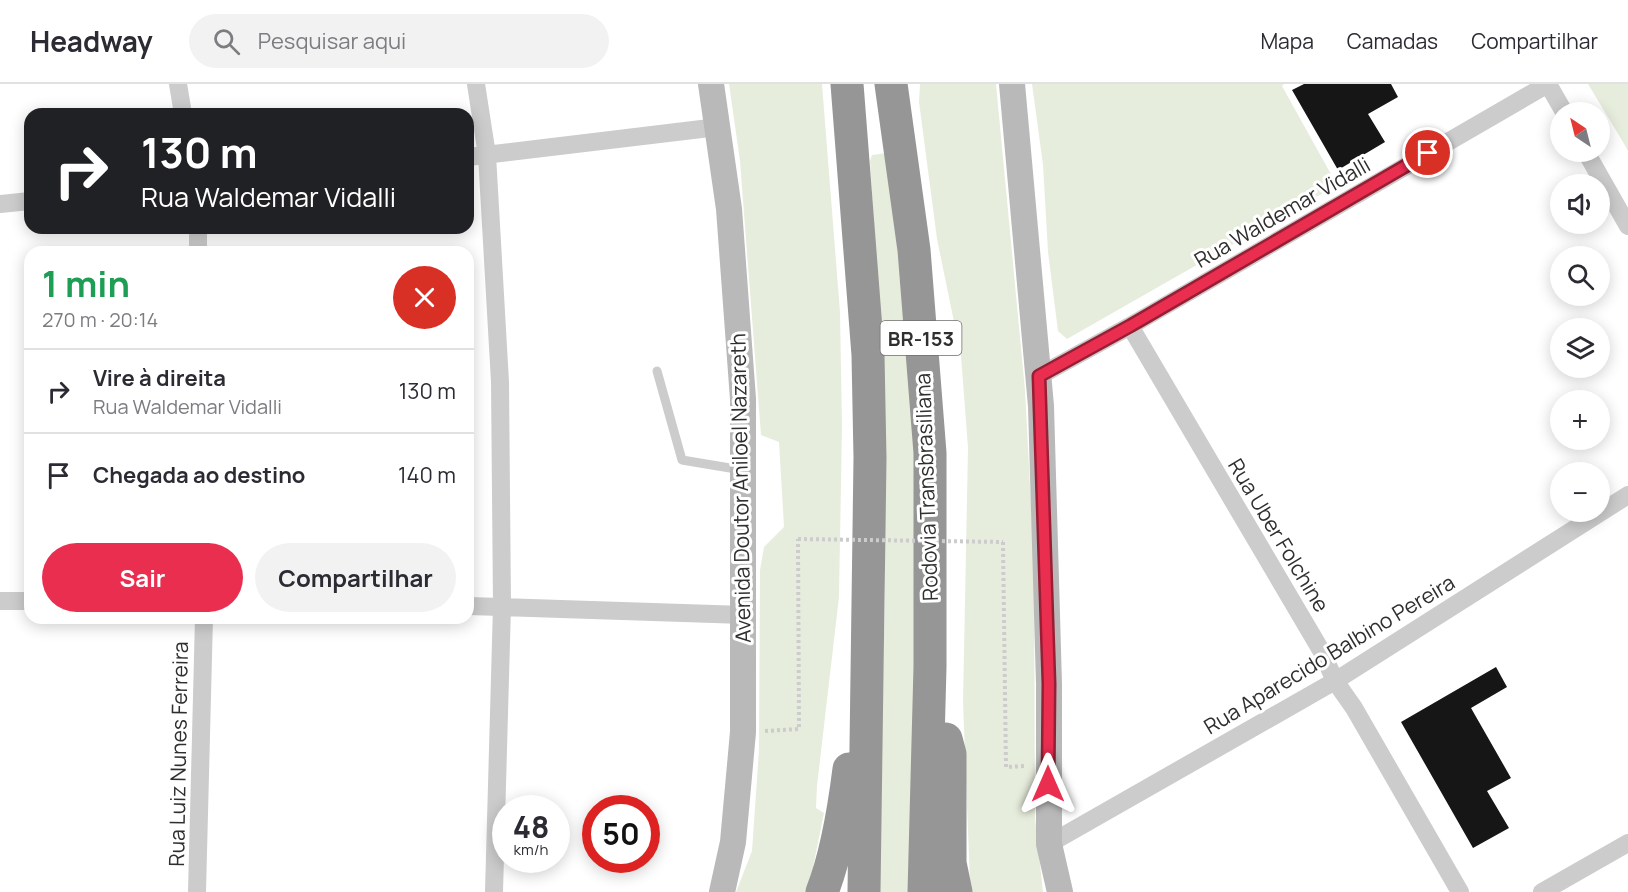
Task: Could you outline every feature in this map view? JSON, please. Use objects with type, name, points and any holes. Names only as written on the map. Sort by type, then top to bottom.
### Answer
[{"type":"highway","name":"BR-153","points":[[847,84],[868,355],[870,458],[864,892]]},
{"type":"highway","name":"Rodovia Transbrasiliana","points":[[891,84],[914,250],[930,453],[930,667],[924,892]]},
{"type":"highway","points":[[930,667],[950,754],[950,863],[956,892]]},
{"type":"highway","points":[[822,892],[828,878],[846,796],[853,730],[866,694]]},
{"type":"main road","name":"Avenida Doutor Aniloel Nazareth","points":[[711,84],[729,209],[742,387],[743,732],[733,842],[722,892]]},
{"type":"main road","points":[[1012,84],[1039,376],[1049,684],[1049,844],[1060,892]]},
{"type":"street","points":[[178,84],[182,108]]},
{"type":"street","points":[[476,84],[487,155],[500,382],[502,606],[494,892]]},
{"type":"street","points":[[1548,84],[1558,102]]},
{"type":"street","name":"Rua Waldemar Vidalli","points":[[1039,376],[1130,326],[1548,84]]},
{"type":"street","points":[[474,156],[718,127]]},
{"type":"street","points":[[1592,162],[1628,226]]},
{"type":"street","points":[[0,204],[24,202]]},
{"type":"street","name":"Rua Uber Folchine","points":[[1130,326],[1460,892]]},
{"type":"street","name":"Rua Aparecido Balbino Pereira","points":[[1049,844],[1335,681],[1628,495]]},
{"type":"street","points":[[0,601],[24,601]]},
{"type":"street","points":[[474,606],[744,615]]},
{"type":"street","name":"Rua Luiz Nunes Ferreira","points":[[197,892],[204,624]]},
{"type":"street","points":[[1542,892],[1628,843]]},
{"type":"lane","points":[[657,371],[681,460],[742,470]]},
{"type":"path","points":[[743,732],[799,729],[798,538],[1003,542],[1006,767]]},
{"type":"green space","points":[[729,84],[822,84],[840,312],[842,425],[839,597],[817,786],[816,808],[824,813],[808,892],[736,892],[752,851],[759,750],[760,570],[764,547],[784,527],[779,442],[761,435],[740,161]]},
{"type":"green space","points":[[920,84],[996,84],[1025,390],[1034,562],[1035,818],[1043,892],[972,892],[970,883],[963,702],[968,448],[961,356],[937,239],[919,102]]},
{"type":"green space","points":[[1032,84],[1284,84],[1282,86],[1337,185],[1067,339],[1058,331],[1048,252],[1043,165]]},
{"type":"green space","points":[[1588,84],[1628,84],[1628,151],[1610,120],[1610,102],[1599,102]]},
{"type":"green space","points":[[887,153],[914,375],[917,615],[909,892],[878,892],[885,593],[885,403],[870,161],[872,155]]},
{"type":"building","points":[[1304,84],[1391,84],[1398,97],[1368,114],[1385,142],[1338,170],[1292,90]]},
{"type":"building","points":[[1496,667],[1507,687],[1471,708],[1511,778],[1487,791],[1509,828],[1473,848],[1401,722]]},
{"type":"route","points":[[1048,784],[1049,684],[1039,376],[1130,326],[1428,153]]}]
